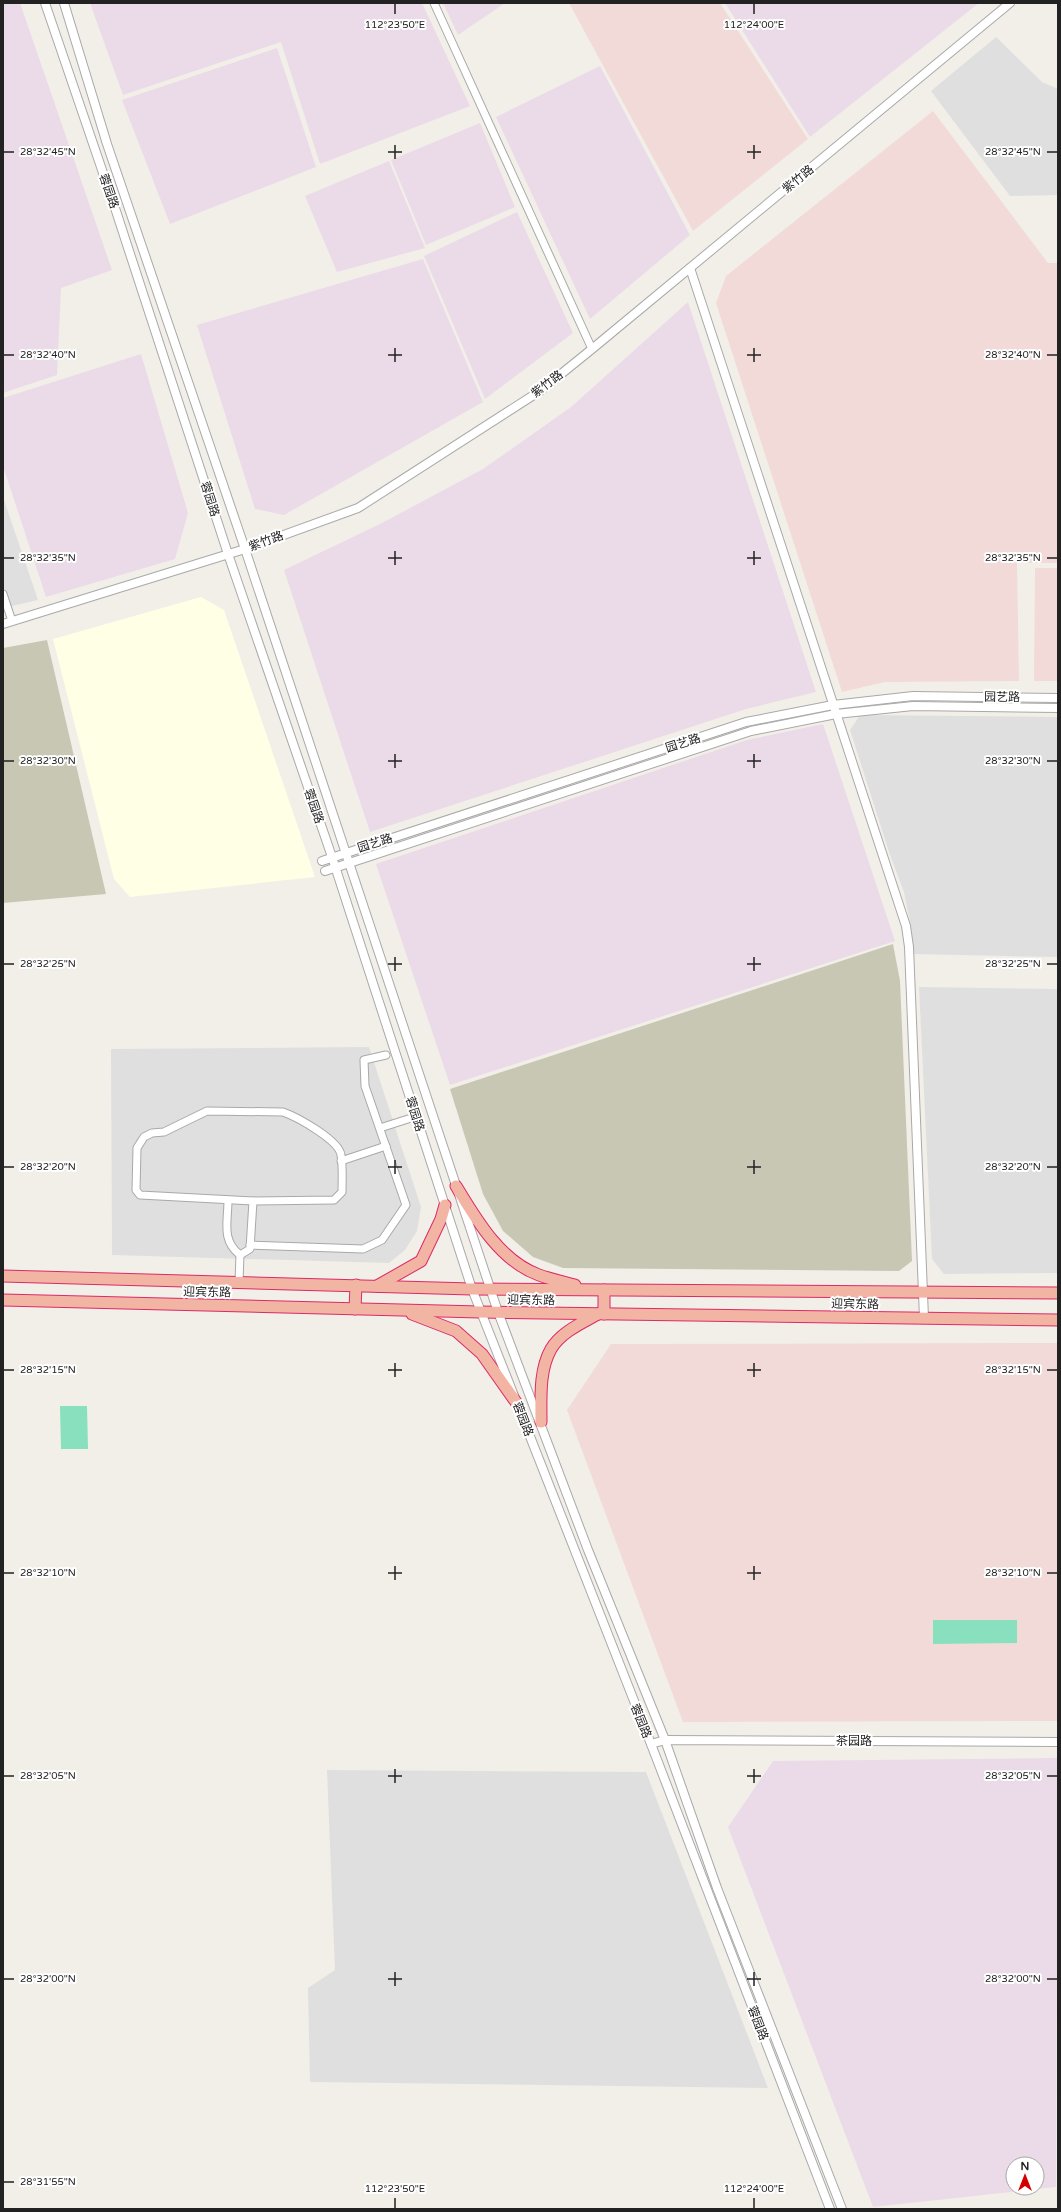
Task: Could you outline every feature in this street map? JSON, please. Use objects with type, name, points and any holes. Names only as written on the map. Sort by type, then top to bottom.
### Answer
[{"type":"highway","points":[[456,1186],[481,1226],[509,1257],[538,1275],[589,1289]]},
{"type":"highway","points":[[377,1286],[421,1261],[441,1219],[445,1205]]},
{"type":"highway","name":"迎宾东路","points":[[3,1276],[472,1289],[1058,1293]]},
{"type":"highway","points":[[355,1309],[356,1285]]},
{"type":"highway","points":[[541,1422],[542,1379],[551,1348],[572,1328],[602,1314],[604,1290]]},
{"type":"highway","name":"迎宾东路","points":[[3,1300],[480,1312],[1058,1320]]},
{"type":"highway","points":[[404,1310],[456,1331],[482,1354],[518,1405]]},
{"type":"street","name":"蓉园路","points":[[45,3],[116,211],[228,554],[332,857],[480,1312],[651,1744],[830,2209]]},
{"type":"street","name":"蓉园路","points":[[64,3],[107,144],[245,549],[344,853],[492,1289],[498,1312],[541,1422],[588,1550],[665,1740],[717,1888],[842,2209]]},
{"type":"street","points":[[434,3],[592,349]]},
{"type":"street","name":"紫竹路","points":[[3,624],[245,549],[358,508],[540,390],[592,349],[1010,3]]},
{"type":"street","points":[[690,268],[906,926],[909,947],[924,1318]]},
{"type":"street","points":[[3,594],[12,622]]},
{"type":"street","name":"园艺路","points":[[322,861],[746,722],[833,705],[914,696],[1058,698]]},
{"type":"street","name":"园艺路","points":[[325,871],[751,731],[836,714],[913,706],[1058,708]]},
{"type":"street","points":[[250,1245],[363,1249],[382,1240],[406,1205],[365,1086],[364,1060],[386,1055]]},
{"type":"street","points":[[207,1111],[283,1112],[333,1142],[341,1153],[342,1192],[334,1200],[228,1200],[140,1196],[136,1190],[137,1148],[144,1137],[152,1133],[164,1132],[207,1111]]},
{"type":"street","points":[[380,1128],[408,1120]]},
{"type":"street","points":[[341,1161],[386,1146]]},
{"type":"street","points":[[228,1200],[227,1238],[232,1248],[240,1255]]},
{"type":"street","points":[[240,1255],[250,1248],[252,1201]]},
{"type":"street","points":[[239,1282],[240,1255]]},
{"type":"street","name":"茶园路","points":[[651,1744],[665,1740],[1058,1742]]},
{"type":"shaded area","points":[[3,3],[20,3],[112,270],[61,288],[57,375],[3,393]]},
{"type":"shaded area","points":[[90,3],[422,3],[470,106],[320,164],[281,42],[123,95]]},
{"type":"shaded area","points":[[443,3],[505,3],[458,35]]},
{"type":"shaded area","points":[[569,3],[720,3],[808,139],[693,231]]},
{"type":"shaded area","points":[[725,3],[979,3],[810,137]]},
{"type":"shaded area","points":[[996,37],[1042,82],[1058,89],[1058,195],[1010,196],[931,91]]},
{"type":"shaded area","points":[[277,48],[316,167],[170,224],[122,100]]},
{"type":"shaded area","points":[[600,66],[690,235],[590,319],[496,117]]},
{"type":"shaded area","points":[[933,111],[1048,263],[1058,263],[1058,563],[1017,563],[1019,681],[885,682],[842,692],[716,303],[726,276]]},
{"type":"shaded area","points":[[480,123],[515,207],[426,245],[391,160]]},
{"type":"shaded area","points":[[389,161],[425,248],[337,272],[305,196]]},
{"type":"shaded area","points":[[517,212],[573,333],[485,399],[424,256]]},
{"type":"shaded area","points":[[423,259],[483,402],[284,515],[255,509],[197,325]]},
{"type":"shaded area","points":[[688,302],[816,692],[746,709],[370,832],[284,570],[382,523],[483,469],[571,407]]},
{"type":"shaded area","points":[[141,354],[188,513],[175,559],[46,597],[3,466],[3,398]]},
{"type":"shaded area","points":[[3,497],[38,600],[3,608]]},
{"type":"shaded area","points":[[1035,568],[1058,568],[1058,681],[1034,681]]},
{"type":"shaded area","points":[[201,597],[224,610],[315,877],[130,897],[114,879],[53,639]]},
{"type":"shaded area","points":[[47,640],[106,894],[3,903],[3,648]]},
{"type":"shaded area","points":[[860,715],[1058,717],[1058,957],[913,954],[911,927],[904,892],[890,855],[850,730]]},
{"type":"shaded area","points":[[823,724],[895,941],[450,1085],[376,864],[747,740]]},
{"type":"shaded area","points":[[893,944],[900,981],[912,1261],[899,1271],[563,1268],[533,1257],[503,1231],[483,1194],[450,1089]]},
{"type":"shaded area","points":[[919,987],[1058,989],[1058,1273],[944,1274],[932,1259]]},
{"type":"shaded area","points":[[369,1047],[421,1207],[417,1231],[405,1250],[389,1263],[112,1255],[111,1049]]},
{"type":"shaded area","points":[[1058,1343],[1058,1721],[683,1722],[567,1410],[611,1344]]},
{"type":"shaded area","points":[[1058,1758],[1056,2187],[1045,2188],[1045,2156],[1005,2156],[1005,2193],[873,2207],[728,1827],[773,1761]]},
{"type":"shaded area","points":[[327,1770],[646,1772],[768,2088],[310,2082],[308,1988],[335,1970]]},
{"type":"green space","points":[[60,1406],[87,1406],[88,1449],[61,1449]]},
{"type":"green space","points":[[933,1620],[1017,1620],[1017,1643],[933,1644]]}]
